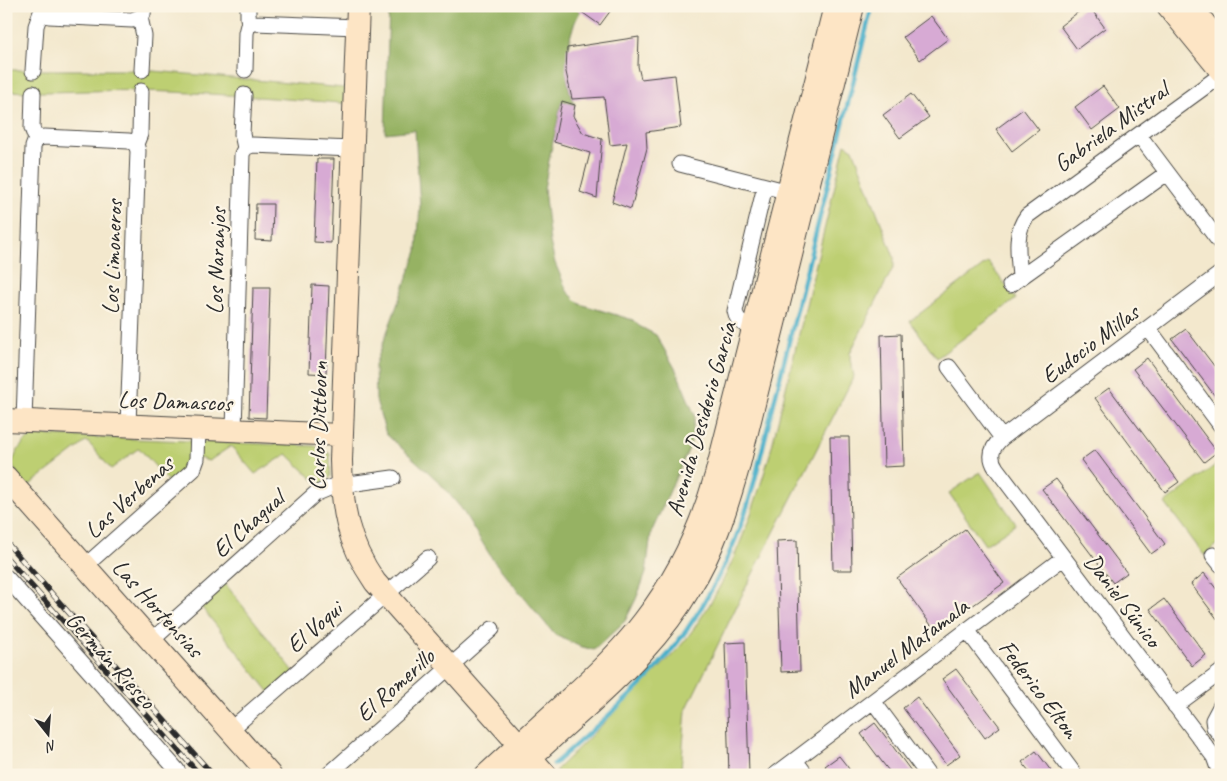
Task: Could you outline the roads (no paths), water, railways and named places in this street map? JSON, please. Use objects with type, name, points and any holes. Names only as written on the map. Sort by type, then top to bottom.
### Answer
[{"type":"street","name":"Avenida Desiderio García","points":[[816,120],[835,6]]},
{"type":"street","name":"Avenida Desiderio García","points":[[511,775],[526,751],[599,671],[651,628],[699,526],[750,381],[816,120],[853,6]]},
{"type":"street","points":[[1168,6],[1221,71]]},
{"type":"street","points":[[1191,6],[1221,45]]},
{"type":"street","points":[[33,71],[36,26],[40,9],[48,16],[132,20],[142,12]]},
{"type":"street","points":[[142,12],[144,36],[142,70]]},
{"type":"street","points":[[249,14],[255,23],[358,17]]},
{"type":"street","points":[[245,70],[246,33],[249,14]]},
{"type":"street","name":"Carlos Dittborn","points":[[358,17],[341,435],[341,484],[344,514],[353,542],[366,569],[386,595],[546,775]]},
{"type":"street","name":"Gabriela Mistral","points":[[1167,173],[1015,282],[1018,238],[1021,226],[1027,216],[1221,75]]},
{"type":"street","name":"Los Limoneros","points":[[128,425],[138,150],[136,144],[140,134],[141,91]]},
{"type":"street","points":[[15,420],[33,147],[36,139],[32,128],[33,93]]},
{"type":"street","name":"Los Naranjos","points":[[234,430],[242,154],[245,148],[242,134],[244,95]]},
{"type":"street","points":[[1138,135],[1221,244]]},
{"type":"street","points":[[36,139],[44,137],[129,141],[136,144]]},
{"type":"street","points":[[245,148],[252,145],[353,149]]},
{"type":"street","points":[[680,164],[797,194]]},
{"type":"street","points":[[763,330],[741,322],[737,319],[735,311],[765,186]]},
{"type":"street","name":"Eudocio Millas","points":[[991,454],[996,443],[1002,438],[1221,273]]},
{"type":"street","points":[[1148,328],[1221,426]]},
{"type":"street","points":[[950,367],[1002,438]]},
{"type":"street","name":"Los Damascos","points":[[15,420],[341,435]]},
{"type":"street","name":"Las Verbenas","points":[[85,566],[193,470],[197,459],[198,428]]},
{"type":"street","name":"Daniel Súnico","points":[[991,454],[993,464],[1214,758],[1218,774]]},
{"type":"street","name":"Las Hortensias","points":[[6,477],[270,775]]},
{"type":"street","name":"El Chagual","points":[[151,641],[315,494],[341,484],[393,478]]},
{"type":"street","name":"El Voqui","points":[[230,730],[428,558]]},
{"type":"street","name":"Manuel Matamala","points":[[775,775],[1063,558]]},
{"type":"street","name":"Germán Riesco","points":[[6,578],[155,744],[179,775]]},
{"type":"street","name":"El Romerillo","points":[[328,775],[492,629]]},
{"type":"street","name":"Federico Elton","points":[[967,630],[1075,775]]},
{"type":"street","points":[[1175,706],[1218,679]]},
{"type":"street","points":[[873,701],[928,775]]},
{"type":"street","points":[[1221,705],[1213,720],[1214,727],[1221,736]]},
{"type":"street","name":"Avenida Desiderio García","points":[[486,775],[526,751]]},
{"type":"street","points":[[795,760],[806,775]]},
{"type":"waterway","points":[[554,764],[629,697],[670,652],[701,608],[727,559],[754,483],[872,6]]},
{"type":"railway","points":[[6,542],[213,775]]},
{"type":"railway","points":[[6,557],[200,775]]}]
